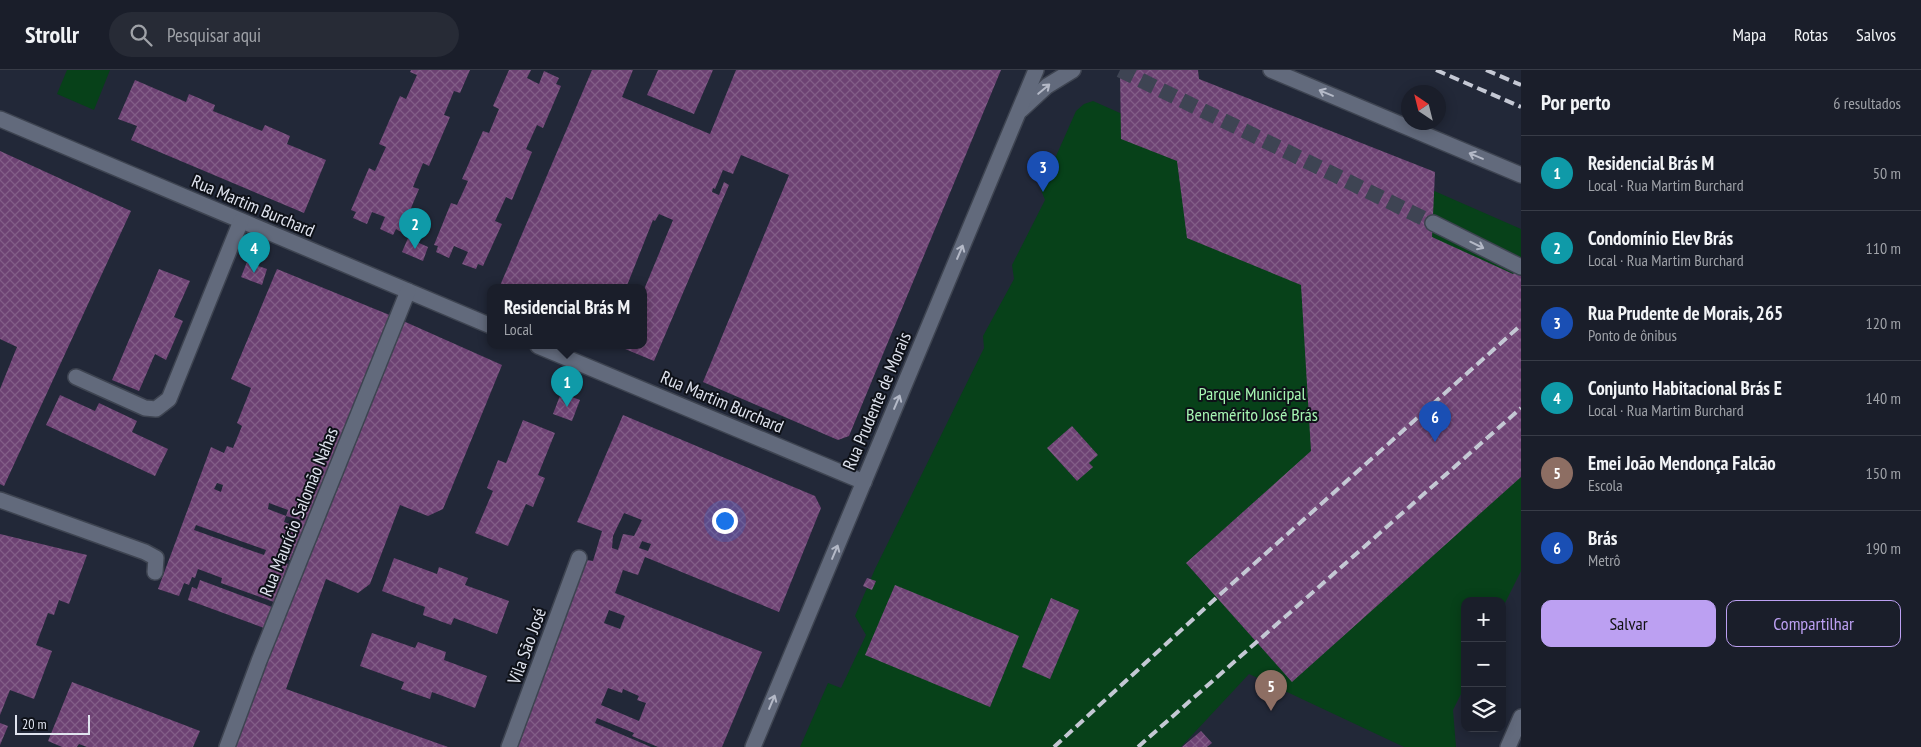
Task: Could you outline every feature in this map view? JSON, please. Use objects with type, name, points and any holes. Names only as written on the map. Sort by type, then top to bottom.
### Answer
[{"type":"street","name":"Rua Prudente de Morais","points":[[754,747],[1036,70]]},
{"type":"street","points":[[1018,113],[1047,86],[1073,70]]},
{"type":"street","points":[[1270,70],[1521,175]]},
{"type":"street","name":"Rua Martim Burchard","points":[[0,120],[487,324]]},
{"type":"street","points":[[76,377],[145,408],[156,409],[169,399],[241,221]]},
{"type":"street","points":[[1433,224],[1521,267]]},
{"type":"street","name":"Rua Maurício Salomão Nahas","points":[[227,747],[263,652],[408,292]]},
{"type":"street","name":"Rua Martim Burchard","points":[[545,349],[864,482]]},
{"type":"street","points":[[0,500],[145,552],[156,558],[155,572]]},
{"type":"street","name":"Vila São José","points":[[510,747],[579,558]]},
{"type":"street","points":[[1508,747],[1521,718]]},
{"type":"green space","points":[[67,70],[110,70],[94,110],[57,94]]},
{"type":"green space","name":"Parque Municipal Benemérito José Brás","points":[[1093,101],[1147,125],[1432,190],[1521,229],[1521,571],[1506,601],[1506,597],[1461,597],[1461,694],[1453,710],[1456,747],[1404,747],[1249,674],[1181,747],[800,747],[828,683],[841,688],[866,635],[855,616],[875,569],[984,348],[983,336],[1014,279],[1012,265],[1045,200],[1041,190],[1076,111],[1084,104]]},
{"type":"building","points":[[411,70],[470,70],[460,93],[454,91],[444,115],[450,117],[429,166],[423,163],[413,187],[419,189],[401,232],[396,229],[393,235],[380,229],[385,217],[372,212],[367,224],[353,218],[356,212],[351,210],[369,168],[375,171],[386,147],[379,144],[400,96],[406,99],[417,75],[410,72]]},
{"type":"building","points":[[509,70],[531,70],[527,78],[539,84],[544,71],[559,78],[556,84],[561,86],[543,128],[537,125],[526,149],[532,152],[512,200],[506,197],[495,221],[502,224],[483,266],[478,264],[476,269],[462,264],[468,252],[454,246],[449,258],[436,252],[438,246],[434,245],[451,203],[457,205],[468,181],[462,179],[483,131],[489,133],[499,109],[493,106]]},
{"type":"building","points":[[592,70],[633,70],[622,97],[710,134],[736,70],[1001,70],[849,436],[838,440],[703,382],[789,175],[741,155],[733,174],[723,170],[712,192],[719,195],[724,182],[729,185],[654,361],[625,349],[647,349],[646,284],[673,220],[659,214],[655,221],[653,220],[628,284],[501,284]]},
{"type":"building","points":[[658,70],[713,70],[694,114],[647,95]]},
{"type":"building","points":[[1120,70],[1198,70],[1199,79],[1435,172],[1432,237],[1513,274],[1521,267],[1521,477],[1292,682],[1186,563],[1311,451],[1301,285],[1187,238],[1177,161],[1121,139]]},
{"type":"building","points":[[135,80],[186,102],[189,94],[215,105],[213,111],[262,131],[265,125],[290,136],[287,144],[326,160],[304,213],[131,140],[137,126],[118,119]]},
{"type":"building","points":[[0,151],[131,211],[4,486],[0,484],[0,389],[17,347],[0,339]]},
{"type":"building","points":[[408,238],[428,247],[423,261],[402,252]]},
{"type":"building","points":[[247,262],[267,269],[262,285],[241,277]]},
{"type":"building","points":[[159,269],[190,281],[174,317],[183,321],[166,360],[155,354],[139,391],[112,380]]},
{"type":"building","points":[[277,269],[392,316],[290,560],[283,557],[281,561],[288,564],[274,602],[221,583],[222,578],[198,569],[195,578],[192,577],[189,585],[184,583],[179,596],[158,589],[211,447],[224,453],[227,446],[233,448],[242,426],[237,423],[251,388],[231,379]],"holes":[[[217,483],[223,485],[221,492],[214,489]],[[269,503],[288,510],[286,516],[268,509]],[[286,516],[301,520],[298,527],[284,522]],[[196,525],[266,550],[264,555],[194,530]]]},
{"type":"building","points":[[401,320],[502,365],[443,509],[428,516],[400,505],[370,584],[358,593],[326,579],[286,689],[448,747],[233,747]]},
{"type":"building","points":[[561,393],[580,400],[572,421],[553,414]]},
{"type":"building","points":[[60,395],[95,411],[99,403],[137,421],[132,432],[168,449],[155,476],[46,425]]},
{"type":"building","points":[[623,415],[815,496],[821,508],[779,612],[645,557],[638,575],[623,570],[615,593],[762,652],[722,747],[658,747],[632,736],[634,733],[597,718],[595,723],[651,747],[517,747],[586,560],[593,561],[602,531],[577,522]],"holes":[[[624,513],[642,520],[634,536],[623,534],[618,550],[612,548],[613,536]],[[642,541],[651,544],[648,551],[639,548]],[[609,610],[625,616],[620,629],[604,623]],[[608,688],[622,693],[623,689],[639,696],[637,700],[646,703],[639,721],[601,705]]]},
{"type":"building","points":[[523,420],[555,433],[538,475],[545,478],[533,507],[526,504],[508,546],[475,533],[493,491],[487,488],[498,460],[506,463]]},
{"type":"building","points":[[1072,426],[1098,455],[1089,463],[1093,467],[1077,481],[1047,448]]},
{"type":"building","points":[[0,534],[87,555],[69,604],[59,600],[54,615],[48,613],[36,645],[52,651],[34,699],[10,690],[0,715]]},
{"type":"building","points":[[394,558],[437,574],[439,567],[468,578],[465,585],[509,601],[497,634],[454,618],[451,625],[423,615],[425,607],[382,591]]},
{"type":"building","points":[[867,578],[876,581],[872,590],[863,586]]},
{"type":"building","points":[[200,580],[272,607],[264,628],[188,600],[192,587],[197,589]]},
{"type":"building","points":[[895,585],[1019,636],[990,707],[865,655]]},
{"type":"building","points":[[1051,598],[1079,610],[1050,679],[1022,667]]},
{"type":"building","points":[[372,633],[415,648],[418,642],[446,652],[444,660],[487,676],[475,708],[432,692],[430,699],[401,689],[404,682],[360,666]]},
{"type":"building","points":[[72,682],[200,731],[193,747],[87,747],[79,744],[77,747],[62,747],[48,741]]},
{"type":"building","points":[[0,723],[8,726],[0,745]]},
{"type":"building","points":[[1201,731],[1212,743],[1207,747],[1182,747]]},
{"type":"tunnel","points":[[1120,70],[1433,223]]},
{"type":"railway","points":[[1436,70],[1521,107]]},
{"type":"railway","points":[[1486,70],[1521,85]]},
{"type":"railway","points":[[1054,747],[1215,599],[1521,325]]},
{"type":"railway","points":[[1138,747],[1521,408]]},
{"type":"place","name":"Rua Prudente de Morais, 265","points":[[1043,192]]},
{"type":"place","name":"Condomínio Elev Brás","points":[[415,249]]},
{"type":"place","name":"Conjunto Habitacional Brás E","points":[[254,273]]},
{"type":"place","name":"Residencial Brás M","points":[[567,407]]},
{"type":"place","name":"Brás","points":[[1435,442]]},
{"type":"place","name":"Emei João Mendonça Falcão","points":[[1271,711]]}]
